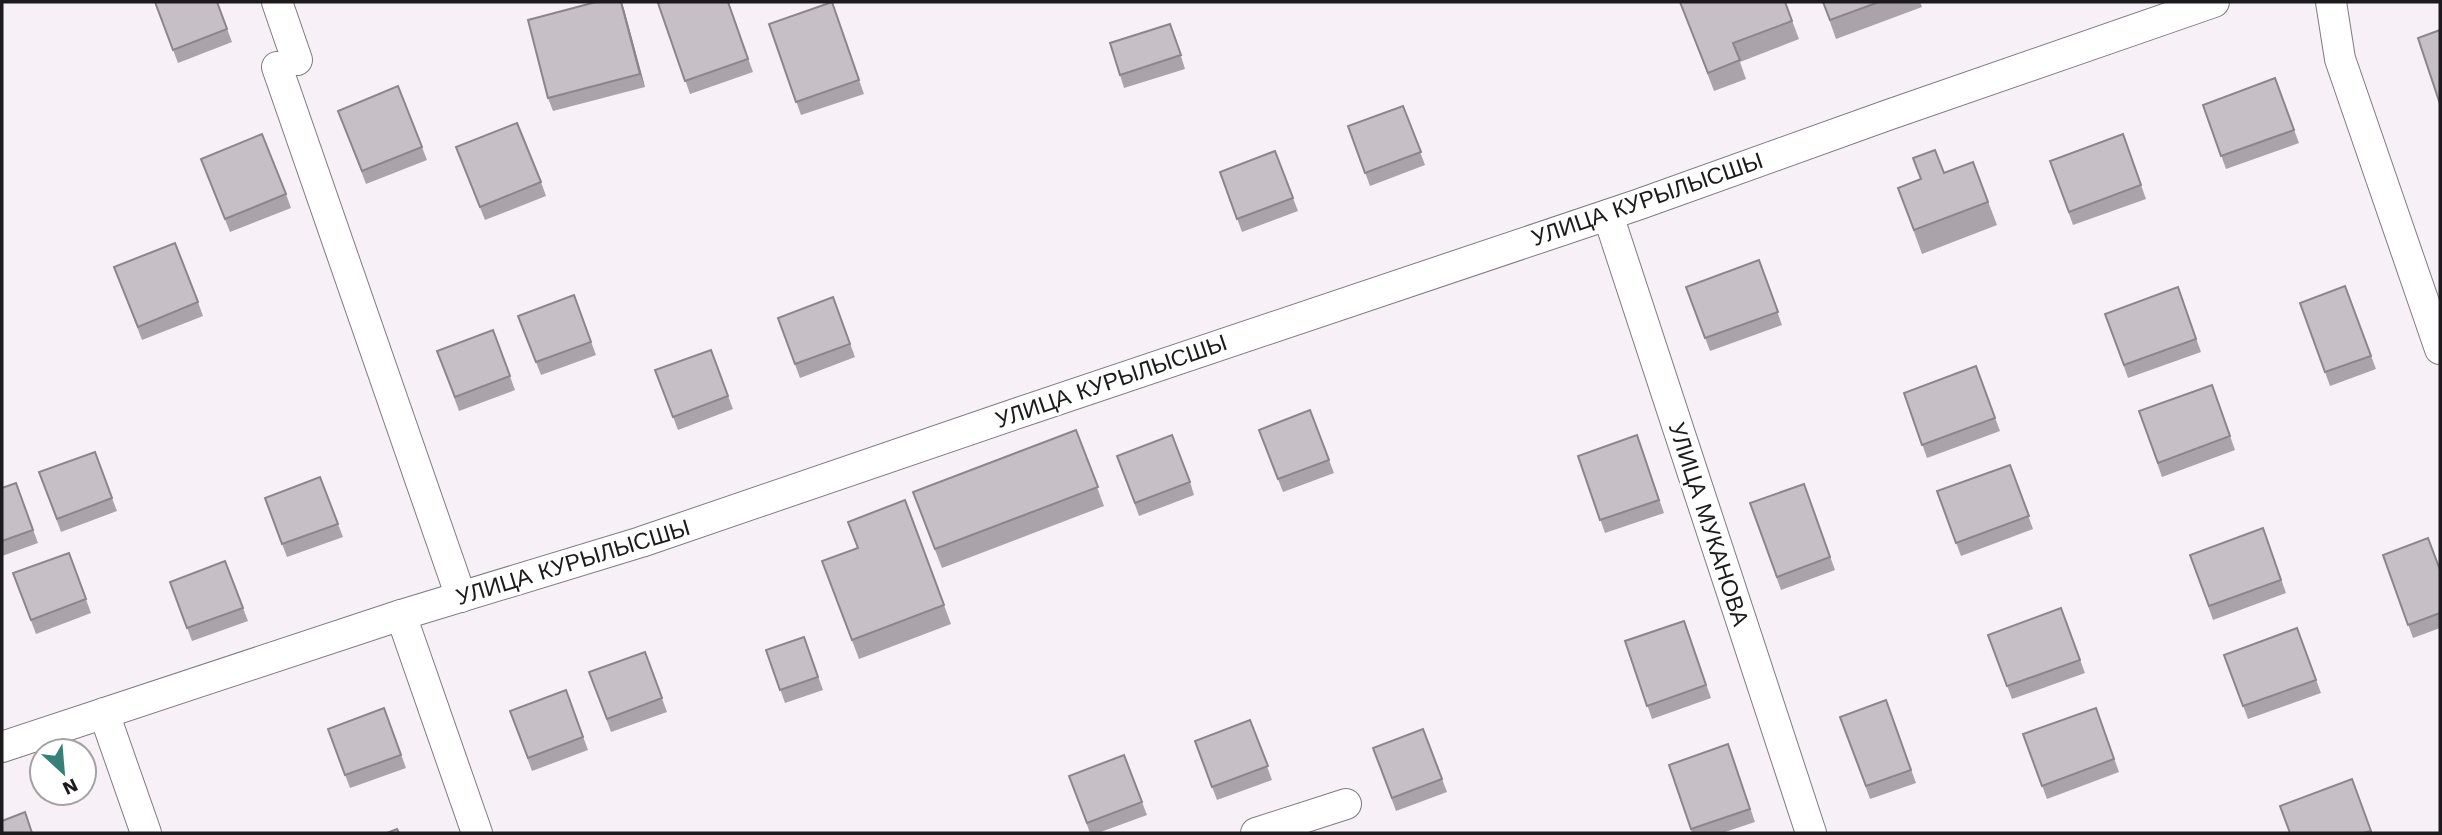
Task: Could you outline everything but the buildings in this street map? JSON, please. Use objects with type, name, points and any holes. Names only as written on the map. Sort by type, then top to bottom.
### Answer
[{"type":"street","points":[[277,2],[287,63],[461,597]]},
{"type":"street","name":"УЛИЦА КУРЫЛЫСШЫ","points":[[2,747],[401,615],[641,542],[1045,403],[1608,215],[1900,110],[2214,2]]},
{"type":"street","points":[[2331,2],[2340,59],[2440,349]]},
{"type":"street","name":"УЛИЦА МУКАНОВА","points":[[1608,215],[1811,833]]},
{"type":"street","points":[[401,615],[477,833]]},
{"type":"street","points":[[104,713],[146,833]]},
{"type":"street","points":[[1256,833],[1346,804]]}]
